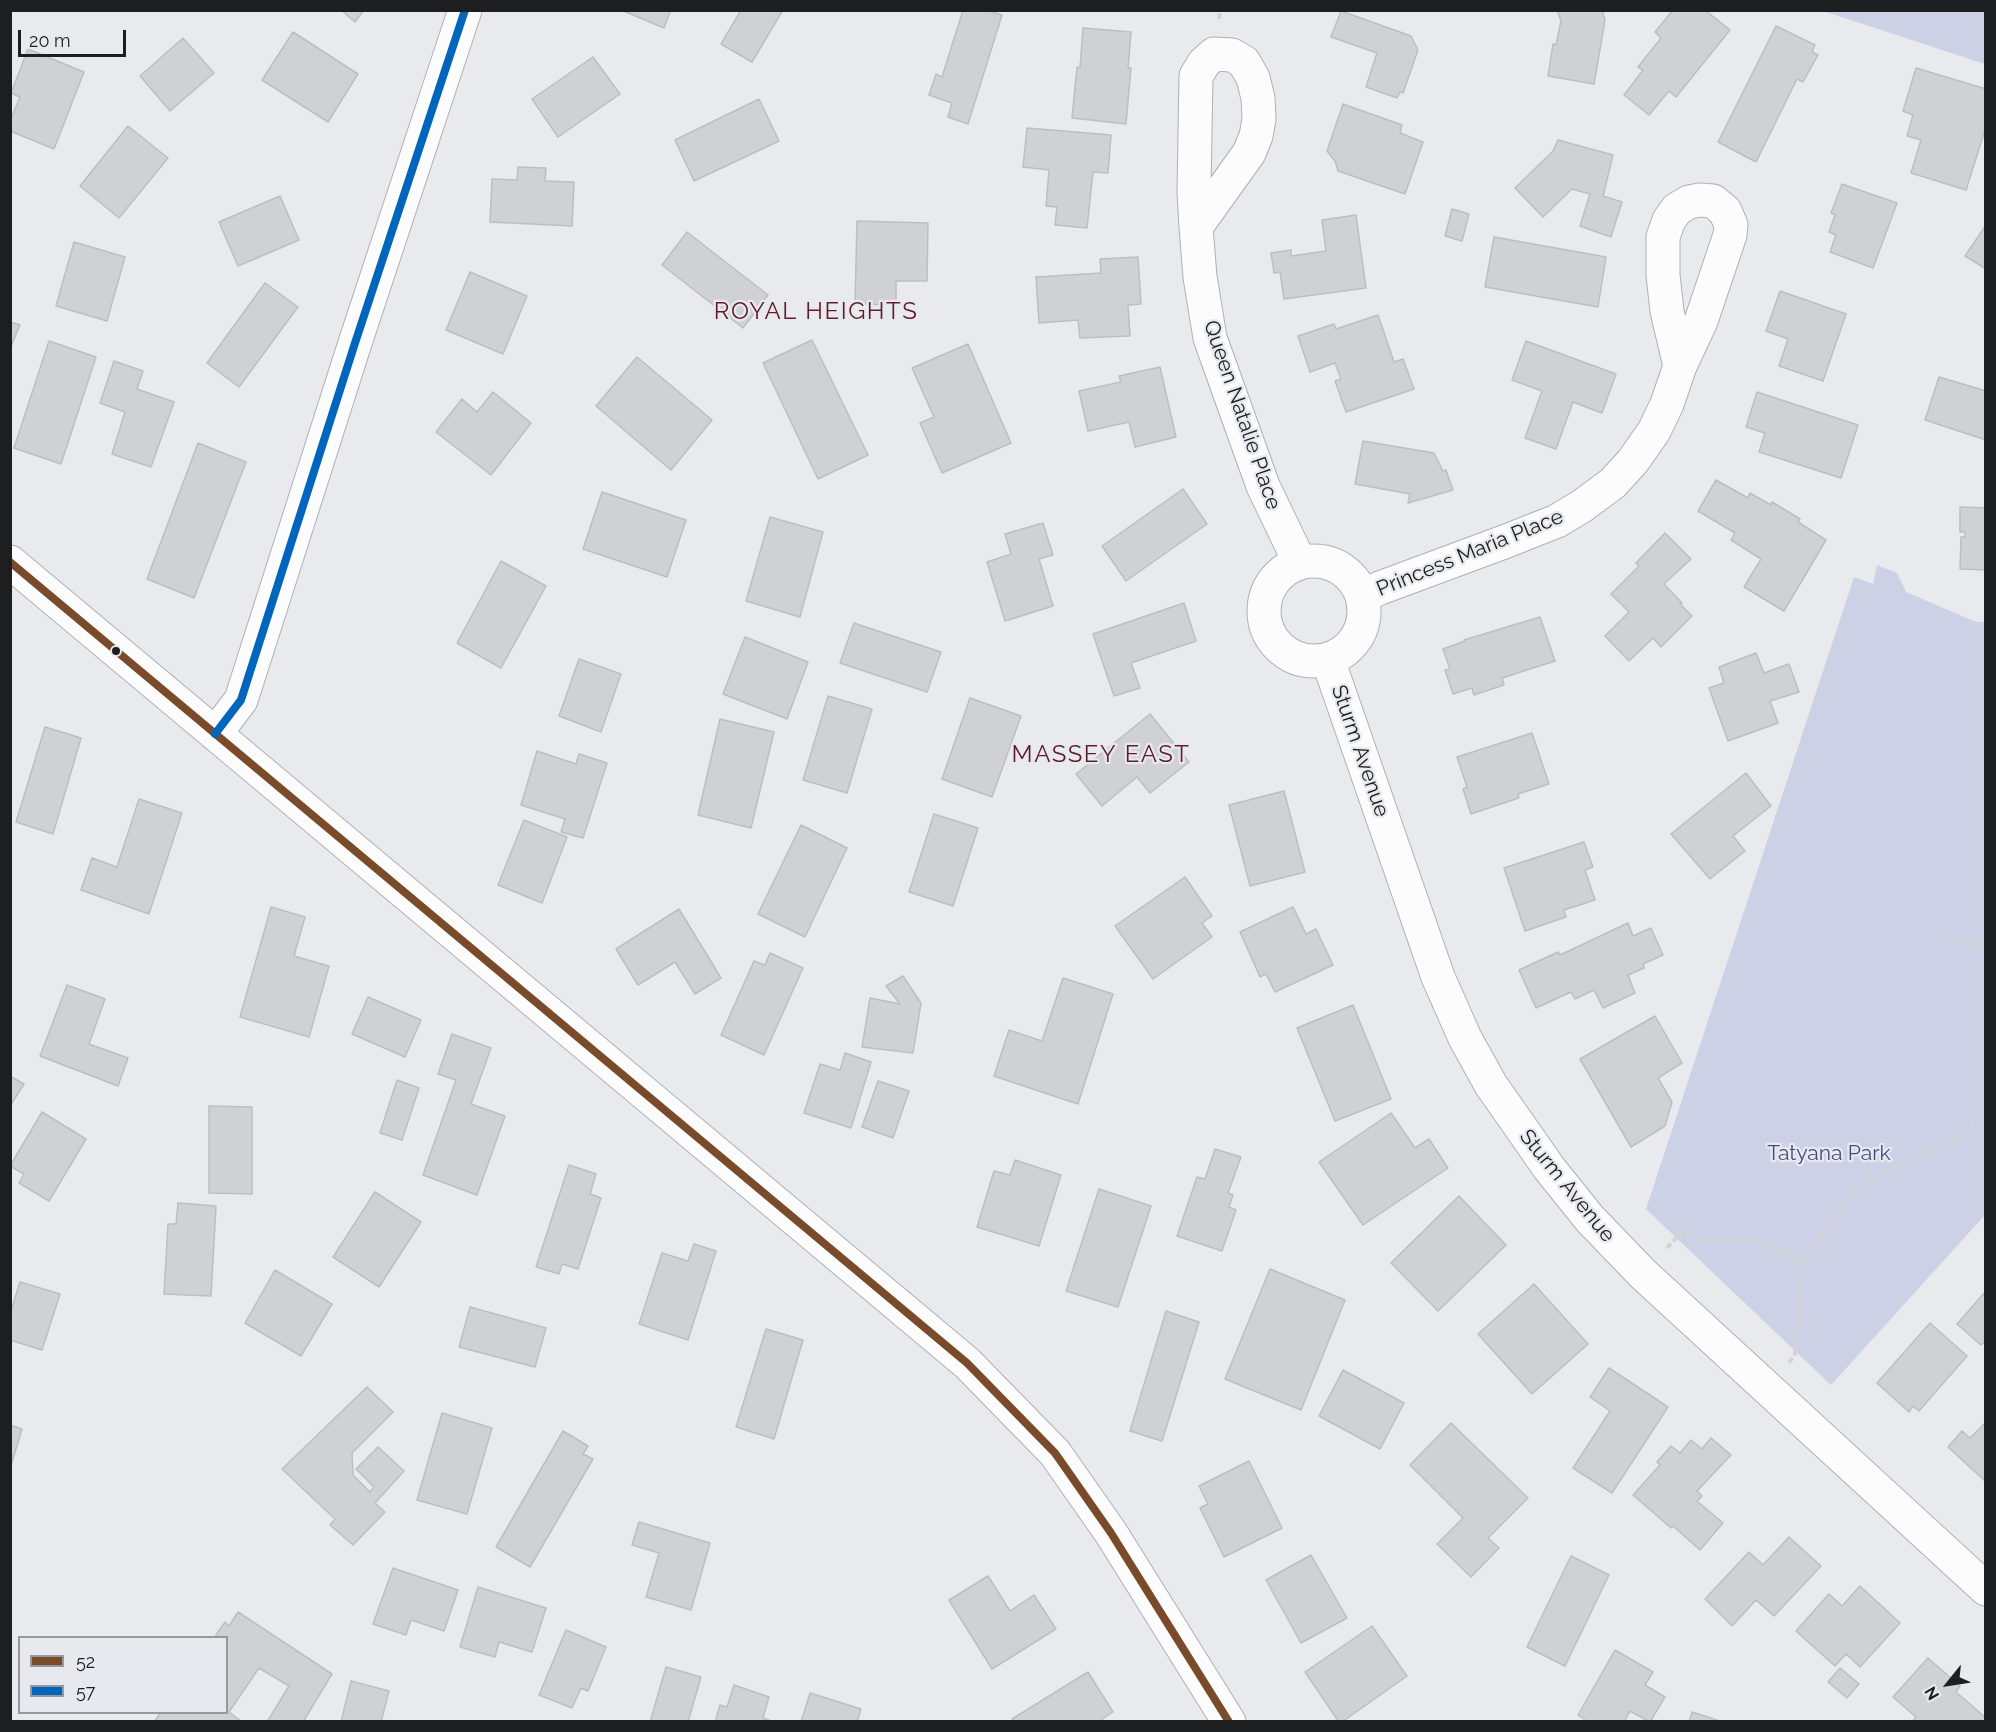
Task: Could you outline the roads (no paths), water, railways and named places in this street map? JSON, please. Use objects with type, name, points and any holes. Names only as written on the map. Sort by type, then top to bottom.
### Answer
[{"type":"street","points":[[215,734],[241,700],[355,343],[465,10]]},
{"type":"street","name":"Queen Natalie Place","points":[[1196,227],[1200,277],[1210,338],[1263,486],[1300,563]]},
{"type":"street","name":"Princess Maria Place","points":[[1363,596],[1557,521],[1582,506],[1613,483],[1633,461],[1667,404],[1680,366]]},
{"type":"street","points":[[1300,563],[1315,561],[1331,564],[1344,571],[1356,582],[1363,596]]},
{"type":"street","points":[[10,562],[967,1363],[1055,1453],[1111,1533],[1229,1722]]},
{"type":"street","name":"Sturm Avenue","points":[[1300,563],[1287,569],[1276,579],[1268,591],[1264,604],[1264,619],[1269,632],[1276,644],[1287,654],[1307,661],[1328,660],[1346,651],[1359,636],[1365,616],[1363,596]]},
{"type":"street","name":"Sturm Avenue","points":[[1328,660],[1438,977],[1465,1038],[1491,1086],[1516,1122],[1590,1219],[1643,1274],[1986,1589]]},
{"type":"district","name":"ROYAL HEIGHTS","points":[[816,312]]},
{"type":"district","name":"MASSEY EAST","points":[[1101,755]]},
{"type":"park label","name":"Tatyana Park","points":[[1829,1154]]}]
